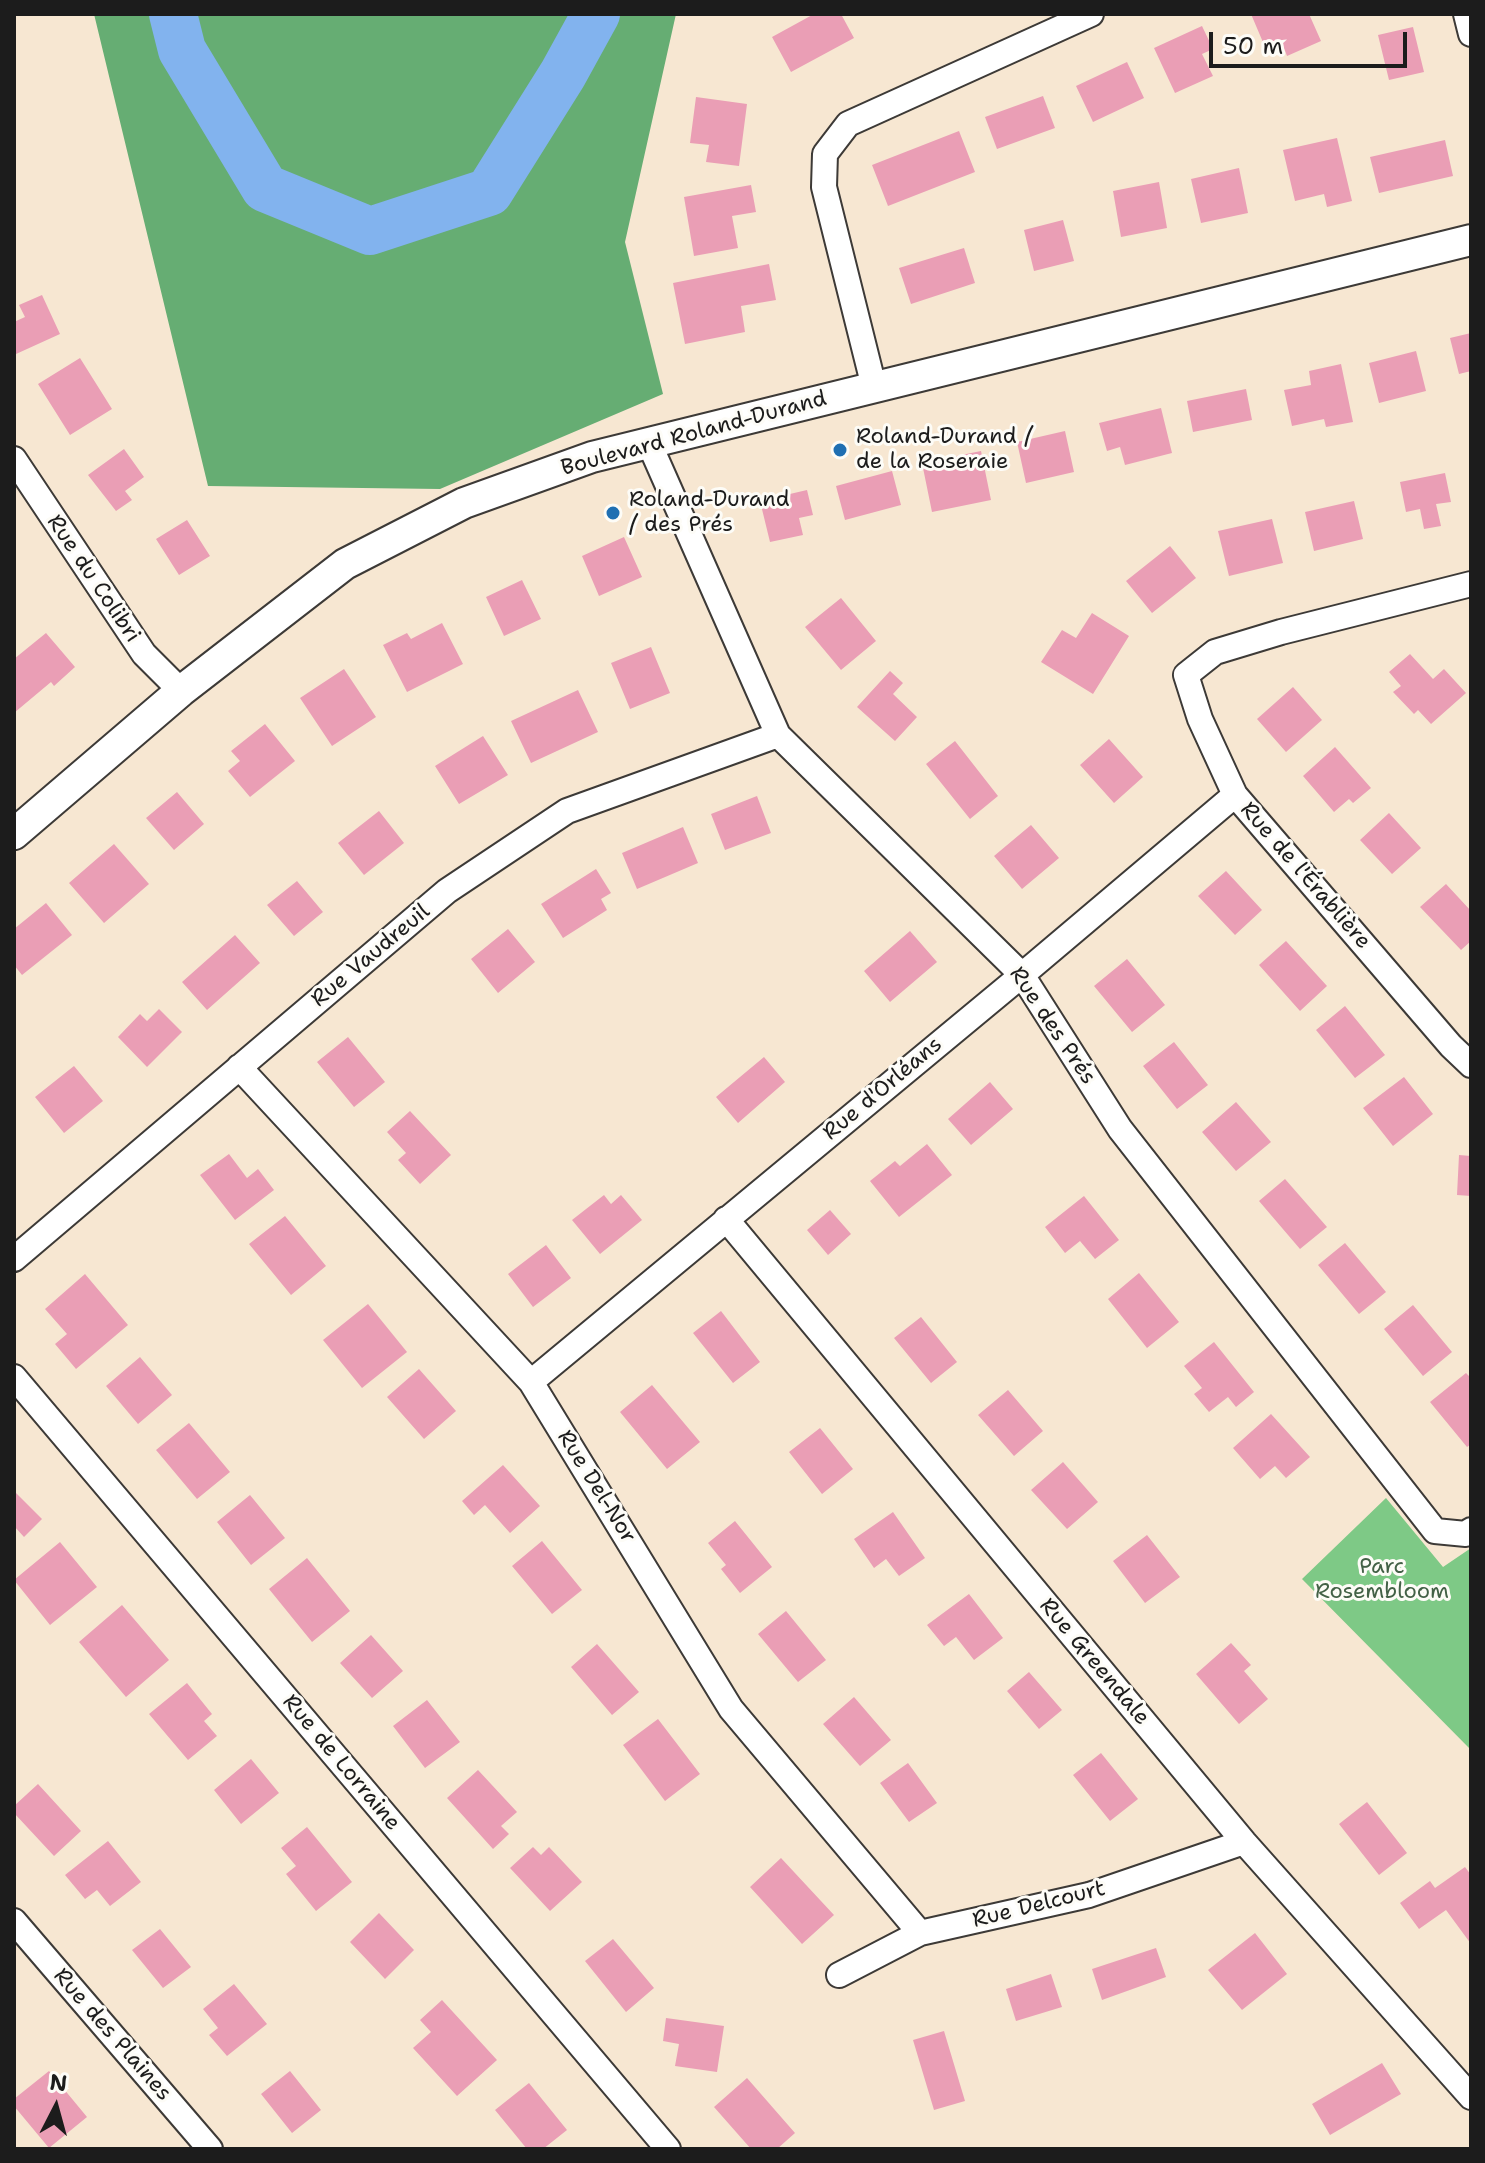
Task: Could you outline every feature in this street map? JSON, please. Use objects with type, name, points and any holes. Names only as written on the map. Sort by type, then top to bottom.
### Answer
[{"type":"street","points":[[874,387],[824,187],[825,154],[848,124],[1091,14]]},
{"type":"street","points":[[1466,14],[1471,34]]},
{"type":"street","name":"Boulevard Roland-Durand","points":[[14,834],[181,691],[345,564],[464,503],[592,457],[1471,240]]},
{"type":"street","name":"Rue des Prés","points":[[649,443],[721,612],[778,735],[1022,975],[1120,1129],[1435,1531],[1466,1534],[1471,1530]]},
{"type":"street","name":"Rue du Colibri","points":[[14,459],[144,654],[181,691]]},
{"type":"street","name":"Rue de l'Érablière","points":[[1471,584],[1215,652],[1186,675],[1200,719],[1235,795],[1440,1034],[1471,1065]]},
{"type":"street","name":"Rue Vaudreuil","points":[[14,1259],[447,891],[567,811],[778,735]]},
{"type":"street","name":"Rue d'Orléans","points":[[531,1382],[1235,795]]},
{"type":"street","name":"Rue Del-Nor","points":[[239,1067],[531,1382],[731,1709],[920,1933]]},
{"type":"street","name":"Rue Greendale","points":[[726,1219],[1244,1842],[1471,2097]]},
{"type":"street","name":"Rue de Lorraine","points":[[14,1377],[668,2149]]},
{"type":"street","name":"Rue Delcourt","points":[[839,1975],[920,1933],[1089,1895],[1244,1842]]},
{"type":"street","name":"Rue des Plaines","points":[[14,1921],[210,2149]]},
{"type":"green space","points":[[94,14],[676,14],[625,242],[663,394],[440,489],[208,486]]},
{"type":"green space","name":"Parc Rosembloom","points":[[1386,1498],[1443,1567],[1471,1548],[1471,1750],[1302,1579]]},
{"type":"building","points":[[814,14],[841,14],[854,38],[791,72],[772,37]]},
{"type":"building","points":[[1251,14],[1309,14],[1321,41],[1287,56],[1281,40],[1265,47]]},
{"type":"building","points":[[1202,26],[1213,49],[1202,54],[1213,76],[1175,93],[1154,48]]},
{"type":"building","points":[[1413,27],[1424,72],[1389,80],[1378,35]]},
{"type":"building","points":[[1127,62],[1144,98],[1093,122],[1076,86]]},
{"type":"building","points":[[1043,96],[1055,128],[997,149],[985,117]]},
{"type":"building","points":[[696,97],[747,104],[739,166],[706,162],[709,145],[690,143]]},
{"type":"building","points":[[959,131],[975,172],[888,206],[872,165]]},
{"type":"building","points":[[1337,138],[1352,201],[1327,207],[1324,194],[1295,201],[1283,150]]},
{"type":"building","points":[[1445,140],[1453,176],[1379,193],[1370,157]]},
{"type":"building","points":[[1239,168],[1248,213],[1201,223],[1191,179]]},
{"type":"building","points":[[1159,182],[1167,228],[1121,237],[1113,191]]},
{"type":"building","points":[[751,185],[756,212],[732,216],[738,248],[694,256],[684,197]]},
{"type":"building","points":[[1063,220],[1074,261],[1034,271],[1024,230]]},
{"type":"building","points":[[964,248],[975,283],[911,304],[899,268]]},
{"type":"building","points":[[769,264],[776,300],[741,306],[745,332],[685,344],[673,283]]},
{"type":"building","points":[[42,295],[60,334],[16,354],[14,322],[25,317],[19,305]]},
{"type":"building","points":[[1471,333],[1471,371],[1459,374],[1450,338]]},
{"type":"building","points":[[1416,351],[1426,391],[1379,403],[1369,363]]},
{"type":"building","points":[[80,358],[112,409],[70,435],[38,384]]},
{"type":"building","points":[[1341,364],[1353,422],[1326,427],[1324,419],[1292,426],[1284,390],[1311,385],[1309,371]]},
{"type":"building","points":[[1246,389],[1252,420],[1193,432],[1187,401]]},
{"type":"building","points":[[1161,408],[1172,453],[1125,465],[1120,447],[1107,451],[1099,423]]},
{"type":"building","points":[[1065,431],[1074,472],[1026,483],[1017,442]]},
{"type":"building","points":[[124,449],[144,477],[125,491],[132,500],[116,511],[88,475]]},
{"type":"building","points":[[981,451],[991,500],[932,512],[922,463]]},
{"type":"building","points":[[892,471],[901,505],[845,520],[836,486]]},
{"type":"building","points":[[1445,473],[1451,502],[1436,504],[1441,526],[1424,529],[1420,509],[1406,512],[1400,482]]},
{"type":"building","points":[[807,490],[813,515],[799,518],[803,535],[770,542],[760,501]]},
{"type":"building","points":[[1354,501],[1363,539],[1314,551],[1305,512]]},
{"type":"building","points":[[1272,519],[1283,563],[1229,576],[1218,531]]},
{"type":"building","points":[[187,520],[210,556],[179,575],[156,539]]},
{"type":"building","points":[[624,537],[642,577],[599,596],[582,556]]},
{"type":"building","points":[[1170,546],[1196,578],[1152,613],[1126,581]]},
{"type":"building","points":[[522,580],[541,619],[504,636],[486,597]]},
{"type":"building","points":[[841,598],[876,641],[841,670],[805,627]]},
{"type":"building","points":[[1092,613],[1129,636],[1093,694],[1041,662],[1062,630],[1076,638]]},
{"type":"building","points":[[442,623],[463,664],[407,692],[383,645],[407,633],[411,639]]},
{"type":"building","points":[[46,633],[75,667],[54,686],[51,682],[14,713],[14,659]]},
{"type":"building","points":[[651,647],[670,693],[630,709],[611,663]]},
{"type":"building","points":[[1410,654],[1433,679],[1444,669],[1466,693],[1431,724],[1418,710],[1414,714],[1393,692],[1401,686],[1389,672]]},
{"type":"building","points":[[344,669],[376,717],[332,746],[300,698]]},
{"type":"building","points":[[890,671],[903,683],[893,694],[917,717],[895,741],[857,707]]},
{"type":"building","points":[[1293,687],[1322,720],[1286,752],[1257,719]]},
{"type":"building","points":[[578,690],[598,732],[531,763],[511,721]]},
{"type":"building","points":[[265,724],[295,761],[250,797],[228,771],[240,761],[231,751]]},
{"type":"building","points":[[483,736],[508,775],[459,804],[435,766]]},
{"type":"building","points":[[1109,739],[1143,777],[1114,803],[1080,765]]},
{"type":"building","points":[[955,741],[998,796],[970,819],[926,764]]},
{"type":"building","points":[[1335,747],[1371,788],[1353,803],[1349,799],[1334,812],[1303,776]]},
{"type":"building","points":[[177,792],[204,824],[174,850],[146,818]]},
{"type":"building","points":[[757,796],[771,833],[725,850],[711,814]]},
{"type":"building","points":[[379,811],[404,843],[364,875],[338,843]]},
{"type":"building","points":[[1389,813],[1421,848],[1392,874],[1360,840]]},
{"type":"building","points":[[1031,825],[1059,858],[1022,889],[994,856]]},
{"type":"building","points":[[683,827],[698,863],[637,889],[622,853]]},
{"type":"building","points":[[114,844],[149,884],[104,923],[69,883]]},
{"type":"building","points":[[596,869],[611,893],[601,899],[607,910],[563,938],[541,904]]},
{"type":"building","points":[[1226,871],[1262,910],[1235,935],[1198,896]]},
{"type":"building","points":[[297,881],[323,912],[294,936],[267,905]]},
{"type":"building","points":[[1446,884],[1471,911],[1471,941],[1461,950],[1420,907]]},
{"type":"building","points":[[46,903],[72,935],[22,975],[14,965],[14,929]]},
{"type":"building","points":[[508,929],[535,962],[498,993],[471,959]]},
{"type":"building","points":[[910,931],[937,962],[890,1002],[864,971]]},
{"type":"building","points":[[235,935],[260,963],[207,1010],[182,982]]},
{"type":"building","points":[[1286,941],[1327,986],[1300,1011],[1259,965]]},
{"type":"building","points":[[1127,959],[1165,1005],[1132,1032],[1094,986]]},
{"type":"building","points":[[1345,1006],[1385,1055],[1355,1078],[1316,1030]]},
{"type":"building","points":[[159,1009],[182,1032],[147,1067],[118,1037],[140,1014],[147,1021]]},
{"type":"building","points":[[348,1037],[385,1082],[354,1107],[317,1062]]},
{"type":"building","points":[[1174,1042],[1208,1085],[1177,1109],[1143,1066]]},
{"type":"building","points":[[764,1057],[785,1082],[738,1123],[716,1097]]},
{"type":"building","points":[[74,1066],[103,1101],[64,1133],[35,1097]]},
{"type":"building","points":[[1404,1077],[1433,1114],[1393,1146],[1363,1108]]},
{"type":"building","points":[[990,1082],[1013,1109],[971,1145],[948,1119]]},
{"type":"building","points":[[1236,1102],[1271,1142],[1236,1171],[1202,1132]]},
{"type":"building","points":[[410,1111],[451,1155],[420,1184],[398,1160],[406,1153],[387,1132]]},
{"type":"building","points":[[927,1144],[952,1175],[899,1217],[870,1181],[895,1161],[900,1166]]},
{"type":"building","points":[[229,1154],[247,1178],[258,1169],[274,1190],[235,1220],[200,1175]]},
{"type":"building","points":[[1459,1155],[1471,1156],[1471,1196],[1457,1195]]},
{"type":"building","points":[[1285,1179],[1327,1227],[1300,1249],[1259,1201]]},
{"type":"building","points":[[604,1195],[611,1204],[621,1195],[642,1220],[600,1254],[572,1220]]},
{"type":"building","points":[[1084,1196],[1119,1240],[1095,1259],[1080,1241],[1065,1253],[1045,1227]]},
{"type":"building","points":[[830,1210],[851,1234],[828,1255],[807,1230]]},
{"type":"building","points":[[285,1216],[326,1266],[291,1295],[249,1244]]},
{"type":"building","points":[[1345,1243],[1386,1292],[1359,1314],[1318,1265]]},
{"type":"building","points":[[546,1245],[571,1278],[533,1307],[508,1274]]},
{"type":"building","points":[[1139,1273],[1179,1322],[1147,1348],[1108,1299]]},
{"type":"building","points":[[85,1274],[128,1325],[76,1369],[55,1344],[67,1334],[45,1309]]},
{"type":"building","points":[[368,1304],[407,1352],[362,1388],[323,1340]]},
{"type":"building","points":[[1413,1305],[1452,1352],[1423,1376],[1384,1329]]},
{"type":"building","points":[[721,1311],[760,1362],[733,1383],[693,1333]]},
{"type":"building","points":[[921,1317],[957,1362],[931,1383],[894,1338]]},
{"type":"building","points":[[1214,1342],[1254,1392],[1236,1407],[1228,1397],[1209,1412],[1194,1394],[1202,1388],[1184,1366]]},
{"type":"building","points":[[140,1357],[172,1395],[138,1424],[106,1386]]},
{"type":"building","points":[[419,1369],[456,1411],[424,1439],[387,1397]]},
{"type":"building","points":[[1466,1373],[1471,1378],[1471,1444],[1467,1447],[1430,1402]]},
{"type":"building","points":[[652,1385],[700,1442],[667,1469],[620,1412]]},
{"type":"building","points":[[1008,1390],[1043,1431],[1014,1456],[978,1415]]},
{"type":"building","points":[[1271,1414],[1310,1457],[1286,1478],[1275,1466],[1260,1479],[1233,1448]]},
{"type":"building","points":[[189,1423],[230,1472],[197,1499],[156,1450]]},
{"type":"building","points":[[820,1428],[853,1469],[822,1494],[789,1452]]},
{"type":"building","points":[[1063,1462],[1098,1502],[1067,1529],[1031,1490]]},
{"type":"building","points":[[503,1465],[540,1506],[510,1533],[485,1505],[474,1515],[462,1501]]},
{"type":"building","points":[[14,1491],[42,1519],[24,1537],[14,1526]]},
{"type":"building","points":[[250,1495],[285,1538],[251,1565],[217,1522]]},
{"type":"building","points":[[893,1512],[925,1558],[899,1576],[886,1559],[874,1568],[854,1539]]},
{"type":"building","points":[[735,1521],[772,1567],[740,1593],[721,1569],[726,1565],[708,1543]]},
{"type":"building","points":[[1147,1535],[1180,1577],[1145,1603],[1113,1561]]},
{"type":"building","points":[[542,1541],[582,1590],[552,1614],[512,1566]]},
{"type":"building","points":[[60,1542],[97,1587],[50,1625],[14,1580]]},
{"type":"building","points":[[307,1558],[350,1611],[312,1642],[269,1589]]},
{"type":"building","points":[[969,1594],[1003,1638],[974,1660],[956,1637],[944,1646],[927,1625]]},
{"type":"building","points":[[122,1605],[169,1660],[126,1697],[79,1642]]},
{"type":"building","points":[[786,1611],[826,1660],[798,1682],[758,1634]]},
{"type":"building","points":[[371,1635],[403,1671],[372,1698],[340,1663]]},
{"type":"building","points":[[1231,1643],[1251,1665],[1244,1671],[1268,1699],[1239,1724],[1196,1674]]},
{"type":"building","points":[[597,1644],[639,1692],[612,1715],[571,1667]]},
{"type":"building","points":[[1029,1672],[1062,1710],[1039,1729],[1007,1691]]},
{"type":"building","points":[[187,1683],[212,1714],[204,1721],[217,1736],[188,1760],[149,1714]]},
{"type":"building","points":[[854,1697],[891,1740],[860,1766],[823,1724]]},
{"type":"building","points":[[427,1700],[460,1742],[425,1768],[393,1726]]},
{"type":"building","points":[[658,1719],[700,1774],[665,1801],[623,1745]]},
{"type":"building","points":[[1101,1753],[1138,1799],[1110,1821],[1073,1775]]},
{"type":"building","points":[[251,1759],[279,1793],[241,1824],[214,1790]]},
{"type":"building","points":[[908,1763],[937,1803],[909,1822],[880,1783]]},
{"type":"building","points":[[478,1770],[517,1812],[501,1826],[509,1834],[493,1849],[447,1798]]},
{"type":"building","points":[[38,1784],[81,1831],[54,1856],[14,1813],[14,1806]]},
{"type":"building","points":[[1367,1802],[1407,1853],[1379,1875],[1339,1824]]},
{"type":"building","points":[[307,1827],[352,1882],[316,1911],[286,1874],[296,1866],[281,1848]]},
{"type":"building","points":[[108,1841],[141,1882],[110,1906],[97,1890],[85,1899],[65,1875]]},
{"type":"building","points":[[533,1847],[541,1855],[549,1847],[582,1882],[550,1911],[510,1868]]},
{"type":"building","points":[[781,1858],[834,1915],[802,1944],[750,1887]]},
{"type":"building","points":[[1465,1867],[1471,1875],[1471,1944],[1446,1910],[1419,1929],[1400,1903],[1430,1881],[1435,1888]]},
{"type":"building","points":[[379,1913],[414,1950],[385,1979],[350,1942]]},
{"type":"building","points":[[160,1929],[191,1967],[163,1988],[132,1950]]},
{"type":"building","points":[[1255,1933],[1287,1974],[1242,2010],[1208,1970]]},
{"type":"building","points":[[613,1939],[654,1988],[626,2012],[585,1961]]},
{"type":"building","points":[[1156,1948],[1166,1977],[1102,2000],[1092,1969]]},
{"type":"building","points":[[1051,1974],[1062,2007],[1016,2021],[1006,1989]]},
{"type":"building","points":[[234,1984],[267,2024],[227,2056],[209,2035],[218,2028],[203,2009]]},
{"type":"building","points":[[442,2000],[497,2060],[457,2096],[413,2048],[431,2032],[420,2020]]},
{"type":"building","points":[[666,2018],[724,2026],[717,2072],[675,2066],[679,2044],[663,2041]]},
{"type":"building","points":[[944,2031],[965,2101],[934,2110],[913,2040]]},
{"type":"building","points":[[1382,2063],[1401,2094],[1330,2135],[1312,2104]]},
{"type":"building","points":[[49,2071],[87,2117],[49,2148],[14,2106],[14,2099]]},
{"type":"building","points":[[290,2071],[321,2110],[292,2133],[261,2094]]},
{"type":"building","points":[[747,2078],[795,2133],[777,2149],[751,2149],[714,2107]]},
{"type":"building","points":[[529,2083],[567,2130],[543,2149],[527,2149],[495,2110]]},
{"type":"waterway","points":[[173,14],[182,50],[265,188],[370,231],[489,192],[563,74],[596,14]]},
{"type":"place","name":"Roland-Durand / de la Roseraie","points":[[840,450]]},
{"type":"place","name":"Roland-Durand / des Prés","points":[[613,513]]}]
